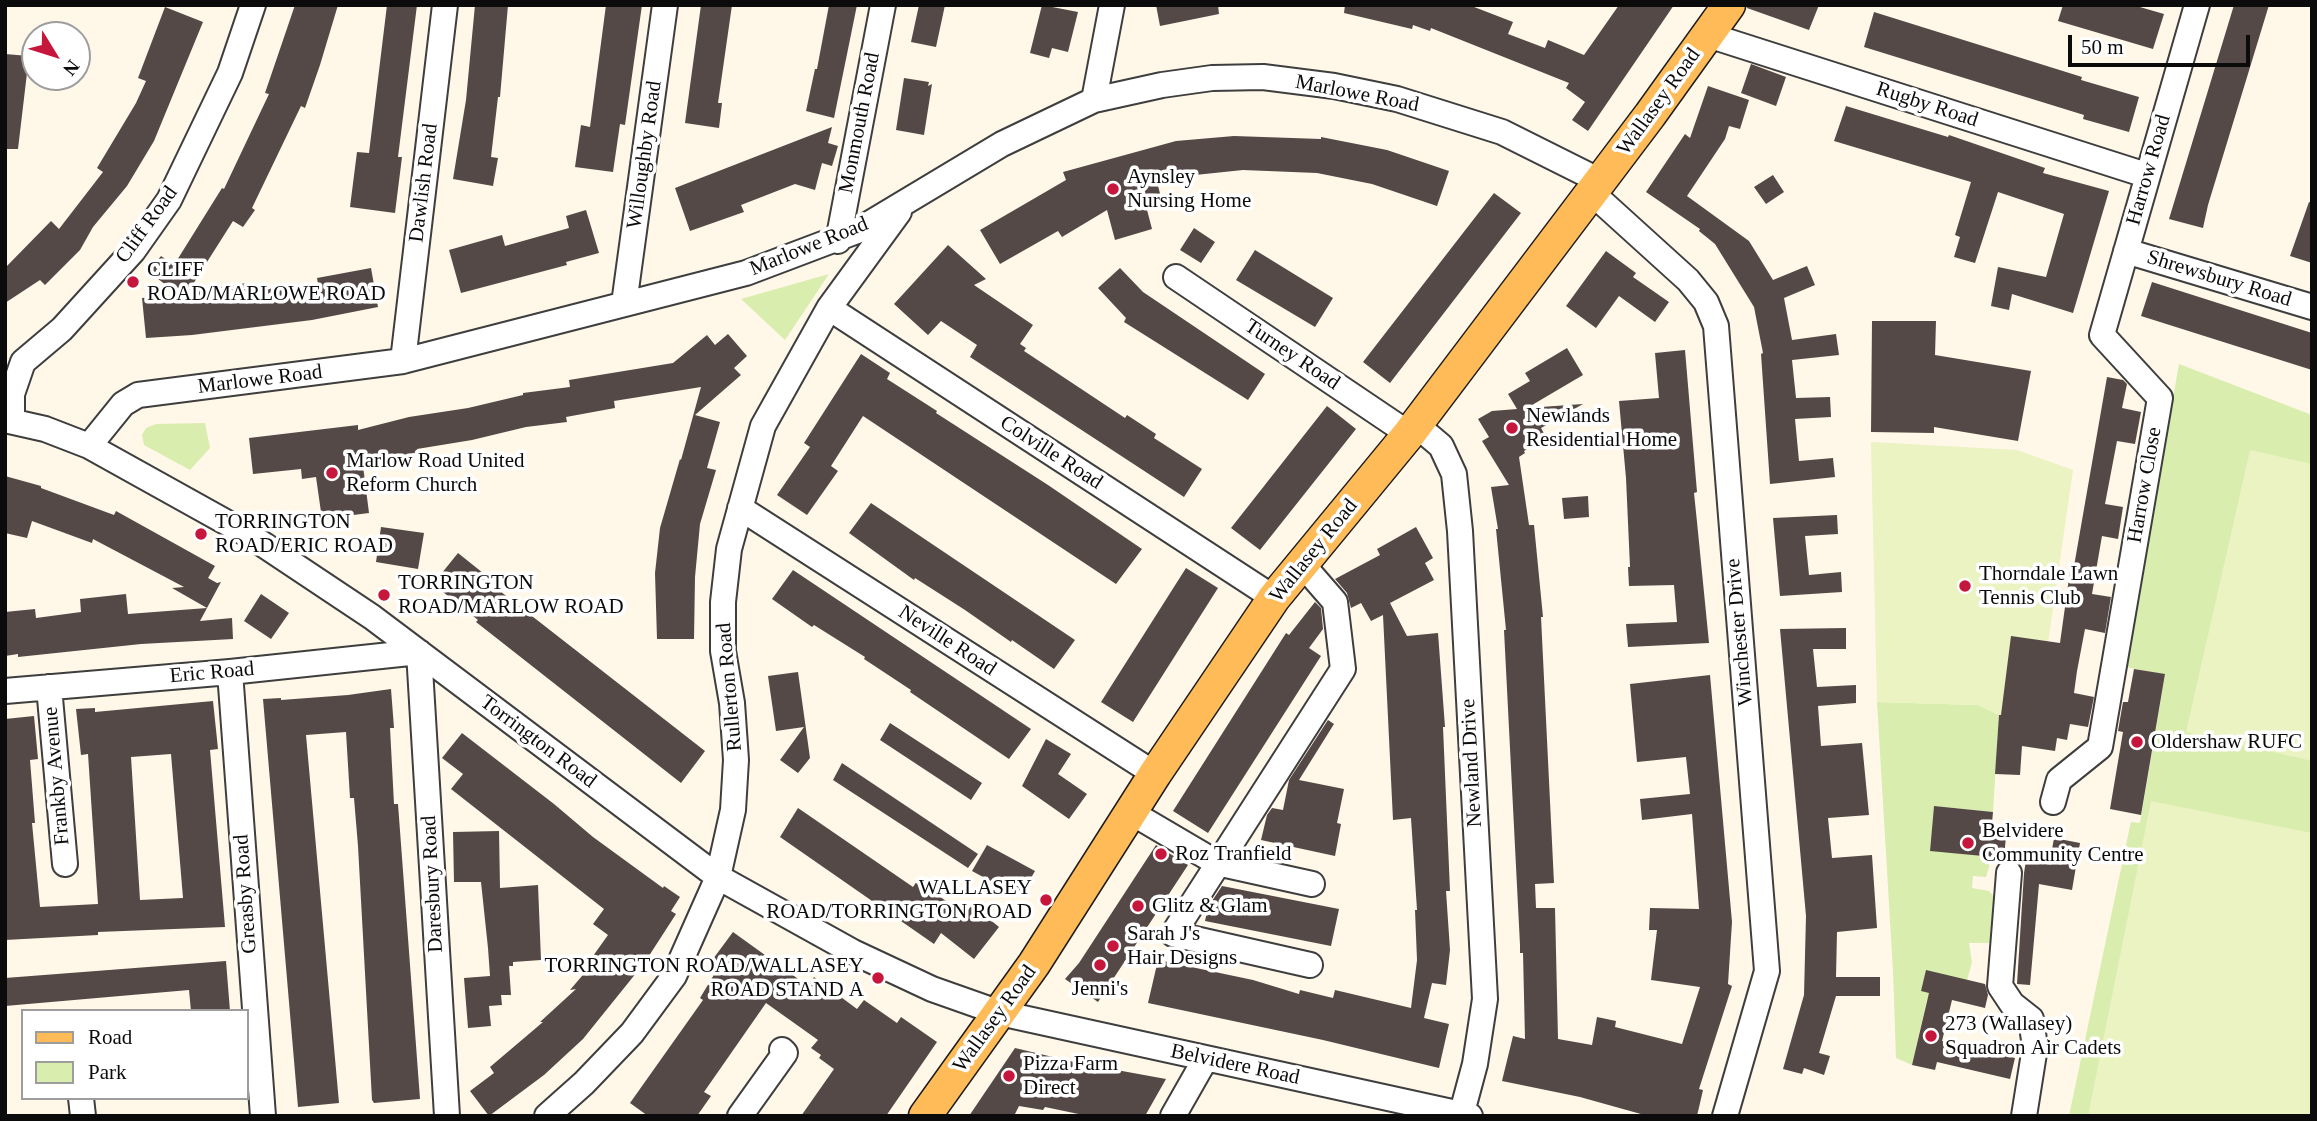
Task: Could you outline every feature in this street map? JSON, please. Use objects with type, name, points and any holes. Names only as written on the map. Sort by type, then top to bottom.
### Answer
[{"type":"main road","name":"Wallasey Road","points":[[925,1116],[1034,964],[1132,813],[1154,774],[1274,598],[1412,429],[1596,187],[1729,5]]},
{"type":"street","name":"Cliff Road","points":[[8,421],[12,394],[23,362],[62,329],[124,260],[169,200],[230,73],[253,5]]},
{"type":"street","name":"Dawlish Road","points":[[403,361],[445,5]]},
{"type":"street","name":"Willoughby Road","points":[[624,304],[665,5]]},
{"type":"street","name":"Monmouth Road","points":[[838,240],[883,5]]},
{"type":"street","points":[[1094,100],[1112,5]]},
{"type":"street","name":"Harrow Road","points":[[2102,335],[2197,5]]},
{"type":"street","name":"Rugby Road","points":[[1708,35],[2146,176]]},
{"type":"street","name":"Marlowe Road","points":[[89,446],[123,404],[138,395],[403,361],[746,273],[838,240],[906,203],[1002,144],[1094,100],[1162,85],[1212,78],[1263,77],[1334,86],[1408,102],[1502,132],[1596,187]]},
{"type":"street","name":"Winchester Drive","points":[[1596,187],[1688,280],[1706,302],[1716,326],[1767,971],[1725,1116]]},
{"type":"street","name":"Rullerton Road","points":[[547,1116],[632,1034],[674,976],[718,877],[733,810],[736,760],[732,703],[723,651],[723,602],[729,549],[740,508],[763,426],[828,308],[906,203]]},
{"type":"street","name":"Shrewsbury Road","points":[[2126,251],[2312,307]]},
{"type":"street","name":"Turney Road","points":[[1176,277],[1412,429]]},
{"type":"street","name":"Colville Road","points":[[828,308],[1274,598]]},
{"type":"street","name":"Harrow Close","points":[[2053,802],[2059,780],[2099,747],[2160,398],[2102,335]]},
{"type":"street","points":[[8,421],[45,429],[89,446]]},
{"type":"street","name":"Newland Drive","points":[[1412,429],[1441,446],[1454,474],[1460,531],[1485,999],[1464,1115]]},
{"type":"street","name":"Torrington Road","points":[[89,446],[248,535],[372,617],[718,877],[853,952],[932,989],[1000,1013]]},
{"type":"street","name":"Neville Road","points":[[740,508],[1154,774]]},
{"type":"street","points":[[1302,564],[1335,602],[1343,669],[1173,934],[1310,965]]},
{"type":"street","name":"Eric Road","points":[[5,691],[230,672],[419,652]]},
{"type":"street","name":"Daresbury Road","points":[[419,652],[447,1116]]},
{"type":"street","name":"Greasby Road","points":[[230,672],[263,1116]]},
{"type":"street","name":"Frankby Avenue","points":[[49,687],[65,864]]},
{"type":"street","points":[[1132,813],[1217,863],[1312,884]]},
{"type":"street","points":[[2009,873],[2000,986],[2012,1004],[2031,1019],[2035,1047],[2024,1116]]},
{"type":"street","name":"Belvidere Road","points":[[1000,1013],[1464,1115]]},
{"type":"street","points":[[740,1116],[785,1052],[782,1050]]},
{"type":"street","points":[[1173,1116],[1206,1058]]},
{"type":"green space","points":[[829,274],[785,340],[741,299]]},
{"type":"green space","points":[[2179,364],[2312,415],[2312,1116],[2069,1116],[2130,826],[2131,822],[2140,823],[2165,675],[2126,667]]},
{"type":"green space","points":[[205,423],[210,448],[190,470],[144,445],[142,435],[146,428],[156,424]]},
{"type":"green space","name":"Thorndale Lawn Tennis Club","points":[[1871,442],[2017,450],[2073,470],[2038,712],[1999,715],[1978,705],[1877,702]]},
{"type":"green space","points":[[2250,450],[2312,464],[2312,761],[2186,732]]},
{"type":"green space","points":[[1877,702],[1978,705],[1999,715],[1993,812],[1934,806],[1930,850],[1992,857],[1986,877],[1973,876],[1972,888],[1989,891],[2001,905],[1996,943],[1969,943],[1972,962],[1967,980],[1927,1000],[1912,1065],[1896,1058]]},
{"type":"green space","points":[[2151,801],[2312,833],[2312,1116],[2088,1116]]},
{"type":"building","points":[[295,5],[338,5],[305,108],[301,106],[252,208],[255,210],[243,227],[233,221],[188,292],[247,283],[248,291],[318,284],[317,278],[371,268],[378,307],[312,320],[146,338],[142,298],[179,295],[149,272],[161,256],[174,265],[222,188],[224,189],[269,94],[265,93]]},
{"type":"building","points":[[387,5],[417,5],[398,157],[402,157],[395,213],[350,207],[357,152],[369,153]]},
{"type":"building","points":[[475,5],[508,5],[500,97],[491,157],[498,158],[493,186],[453,179],[466,100]]},
{"type":"building","points":[[606,5],[642,5],[625,125],[620,124],[613,172],[575,167],[581,125],[590,127]]},
{"type":"building","points":[[701,5],[732,5],[718,103],[722,103],[719,128],[685,123]]},
{"type":"building","points":[[829,5],[857,5],[834,118],[806,111]]},
{"type":"building","points":[[919,5],[945,5],[936,47],[911,42]]},
{"type":"building","points":[[1042,5],[1078,12],[1068,52],[1052,48],[1049,58],[1030,53]]},
{"type":"building","points":[[1156,5],[1218,5],[1219,14],[1160,26]]},
{"type":"building","points":[[1345,5],[1469,5],[1513,22],[1508,34],[1545,48],[1548,40],[1584,55],[1619,5],[1674,5],[1588,131],[1572,120],[1585,102],[1566,88],[1569,83],[1431,28],[1430,31],[1413,25],[1412,29],[1344,13]]},
{"type":"building","points":[[1748,5],[1819,5],[1809,30],[1747,8]]},
{"type":"building","points":[[2063,5],[2133,5],[2164,14],[2153,49],[2058,21]]},
{"type":"building","points":[[2234,5],[2269,5],[2203,228],[2169,219]]},
{"type":"building","points":[[165,7],[203,22],[154,141],[127,186],[93,227],[80,250],[45,285],[40,280],[5,303],[5,268],[51,221],[59,229],[103,172],[97,168],[146,81],[138,78]]},
{"type":"building","points":[[1874,12],[2139,97],[2129,132],[2083,119],[2084,115],[1864,47]]},
{"type":"building","points":[[5,54],[21,55],[21,91],[25,91],[18,149],[5,149]]},
{"type":"building","points":[[1751,64],[1786,77],[1776,106],[1741,93]]},
{"type":"building","points":[[904,78],[929,82],[928,86],[932,84],[924,135],[896,130]]},
{"type":"building","points":[[1708,86],[1749,100],[1740,129],[1729,126],[1725,139],[1687,196],[1749,241],[1773,280],[1807,266],[1815,285],[1784,298],[1792,340],[1836,334],[1839,355],[1792,360],[1796,398],[1830,397],[1831,417],[1795,419],[1799,461],[1833,458],[1835,477],[1770,484],[1763,353],[1754,307],[1715,244],[1699,231],[1700,229],[1646,192],[1685,134],[1690,138]]},
{"type":"building","points":[[1846,106],[1948,137],[1949,135],[2045,168],[2043,173],[2109,191],[2073,313],[2012,294],[2009,310],[1991,306],[1998,267],[2046,277],[2064,214],[1998,192],[1975,263],[1954,257],[1960,237],[1955,235],[1971,182],[1834,141]]},
{"type":"building","points":[[832,127],[828,143],[838,146],[832,166],[822,163],[815,190],[795,184],[741,205],[744,212],[690,231],[675,188]]},
{"type":"building","points":[[1234,136],[1321,137],[1387,150],[1449,171],[1437,206],[1372,184],[1317,173],[1243,170],[1176,177],[1157,182],[1162,201],[1146,206],[1152,229],[1115,240],[1107,210],[1062,237],[1058,231],[1000,264],[980,230],[1066,180],[1063,172],[1176,141]]},
{"type":"building","points":[[1773,175],[1784,192],[1766,204],[1754,187]]},
{"type":"building","points":[[1494,193],[1521,213],[1390,383],[1363,362]]},
{"type":"building","points":[[2309,202],[2312,203],[2312,263],[2290,256]]},
{"type":"building","points":[[586,210],[599,253],[566,262],[567,265],[461,293],[449,250],[502,235],[505,246],[569,228],[566,216]]},
{"type":"building","points":[[1194,228],[1215,242],[1201,263],[1180,250]]},
{"type":"building","points":[[948,245],[986,279],[974,285],[1033,325],[1020,344],[1026,348],[1024,351],[1125,418],[1127,415],[1156,434],[1154,438],[1202,469],[1184,497],[970,357],[977,345],[941,321],[928,335],[894,304]]},
{"type":"building","points":[[1255,250],[1333,298],[1315,327],[1236,280]]},
{"type":"building","points":[[1606,251],[1636,273],[1633,277],[1669,302],[1655,322],[1619,296],[1596,328],[1566,306]]},
{"type":"building","points":[[1120,268],[1143,292],[1265,374],[1248,400],[1124,322],[1126,318],[1098,288]]},
{"type":"building","points":[[2152,282],[2312,333],[2312,370],[2141,316]]},
{"type":"building","points":[[1872,321],[1936,321],[1935,355],[2031,371],[2018,441],[1934,427],[1934,433],[1871,432]]},
{"type":"building","points":[[728,334],[747,356],[734,368],[741,375],[695,415],[720,422],[707,468],[716,470],[700,524],[695,577],[694,639],[657,639],[655,573],[660,528],[701,387],[614,401],[615,408],[566,417],[567,422],[526,427],[417,449],[418,452],[363,466],[369,513],[322,519],[316,477],[302,479],[301,469],[253,474],[249,438],[358,425],[358,430],[409,417],[468,408],[523,393],[570,387],[569,380],[673,363],[707,335],[715,345]]},
{"type":"building","points":[[1567,348],[1583,375],[1527,408],[1583,404],[1541,428],[1546,437],[1519,457],[1529,525],[1534,525],[1543,617],[1554,883],[1535,884],[1536,908],[1555,908],[1558,1039],[1592,1045],[1597,1017],[1616,1021],[1615,1027],[1682,1044],[1700,987],[1651,980],[1657,930],[1649,930],[1650,908],[1699,909],[1692,814],[1642,820],[1640,799],[1690,794],[1686,757],[1637,762],[1630,684],[1710,675],[1732,922],[1728,984],[1732,986],[1699,1089],[1703,1090],[1697,1116],[1648,1116],[1580,1097],[1502,1081],[1513,1036],[1525,1039],[1506,630],[1498,529],[1491,487],[1509,485],[1482,441],[1489,437],[1478,419],[1492,411],[1517,409],[1508,394],[1530,381],[1525,373]]},
{"type":"building","points":[[1685,350],[1697,492],[1694,493],[1709,643],[1628,647],[1626,624],[1677,622],[1674,585],[1629,586],[1626,478],[1619,401],[1659,398],[1655,353]]},
{"type":"building","points":[[861,354],[890,373],[887,379],[1142,549],[1116,584],[863,416],[831,466],[838,471],[807,515],[777,495],[810,447],[804,443]]},
{"type":"building","points":[[2107,377],[2123,380],[2127,384],[2122,408],[2141,412],[2135,444],[2117,441],[2105,504],[2123,507],[2118,539],[2102,536],[2092,594],[2111,597],[2105,633],[2085,629],[2077,671],[2074,693],[2094,697],[2088,727],[2070,724],[2067,740],[2057,738],[2055,751],[2022,746],[2020,775],[1995,774],[1999,715],[2011,636],[2060,643],[2070,571],[2073,572]]},
{"type":"building","points":[[1327,406],[1356,429],[1260,550],[1231,528]]},
{"type":"building","points":[[5,476],[41,486],[114,515],[116,511],[215,566],[208,578],[217,583],[221,582],[207,608],[172,588],[184,587],[93,539],[92,543],[32,521],[27,538],[5,533]]},
{"type":"building","points":[[1588,496],[1589,517],[1564,519],[1562,498]]},
{"type":"building","points":[[871,503],[1075,640],[1054,669],[915,578],[914,580],[849,533]]},
{"type":"building","points":[[1837,515],[1838,534],[1805,536],[1809,575],[1841,572],[1842,592],[1780,596],[1773,518]]},
{"type":"building","points":[[381,527],[424,533],[418,569],[376,562]]},
{"type":"building","points":[[1416,527],[1433,558],[1425,563],[1434,580],[1390,603],[1407,636],[1438,633],[1445,727],[1450,891],[1446,891],[1450,950],[1446,985],[1432,983],[1424,1018],[1449,1024],[1439,1068],[1148,1003],[1158,960],[1253,980],[1299,994],[1300,990],[1333,998],[1335,990],[1411,1008],[1417,960],[1417,910],[1411,818],[1393,820],[1383,615],[1371,621],[1361,603],[1351,608],[1347,593],[1335,579],[1380,555],[1377,549]]},
{"type":"building","points":[[458,553],[498,585],[496,588],[705,751],[681,783],[476,622],[478,620],[433,584]]},
{"type":"building","points":[[1186,568],[1218,588],[1133,722],[1101,702]]},
{"type":"building","points":[[793,570],[1031,729],[1009,759],[910,692],[911,690],[864,659],[865,657],[814,625],[812,627],[772,599]]},
{"type":"building","points":[[126,594],[128,614],[207,608],[200,621],[232,618],[233,639],[5,656],[5,612],[35,609],[36,618],[81,612],[80,599]]},
{"type":"building","points":[[261,594],[289,613],[271,639],[244,621]]},
{"type":"building","points":[[1315,602],[1321,608],[1323,629],[1309,648],[1321,656],[1208,833],[1173,811],[1286,633],[1289,635]]},
{"type":"building","points":[[1846,628],[1846,649],[1813,649],[1817,687],[1856,685],[1856,703],[1818,706],[1821,746],[1862,743],[1869,815],[1828,818],[1832,858],[1872,855],[1877,928],[1837,932],[1836,977],[1880,977],[1880,996],[1836,996],[1819,1053],[1830,1056],[1824,1075],[1804,1068],[1802,1074],[1783,1069],[1804,995],[1806,916],[1780,629]]},
{"type":"building","name":"Oldershaw RUFC","points":[[2134,669],[2165,674],[2141,815],[2110,809],[2123,732],[2118,731],[2123,702],[2128,702]]},
{"type":"building","points":[[798,672],[810,758],[798,773],[780,760],[804,727],[776,731],[768,676]]},
{"type":"building","points":[[391,689],[394,804],[398,804],[420,1099],[374,1103],[372,1100],[358,846],[354,798],[350,798],[346,732],[306,735],[339,1103],[298,1107],[263,699],[348,695]]},
{"type":"building","points":[[213,701],[218,749],[210,750],[225,927],[98,932],[98,935],[5,940],[5,719],[34,716],[38,759],[30,760],[35,823],[32,823],[40,907],[98,904],[88,754],[81,755],[76,709],[95,708],[95,712]],"holes":[[[171,754],[183,898],[140,900],[131,757]]]},
{"type":"building","points":[[1328,720],[1334,724],[1299,780],[1344,789],[1337,823],[1341,824],[1335,856],[1261,840],[1267,815],[1272,808],[1283,810],[1289,780]]},
{"type":"building","points":[[890,723],[982,783],[971,800],[880,740]]},
{"type":"building","points":[[462,733],[593,837],[663,888],[664,886],[680,897],[671,911],[676,914],[645,962],[583,1039],[544,1075],[489,1116],[470,1091],[494,1073],[490,1067],[543,1022],[540,1022],[576,989],[570,990],[599,956],[593,956],[608,935],[593,924],[604,909],[451,789],[463,774],[442,758]]},
{"type":"building","points":[[1046,739],[1071,754],[1058,774],[1087,794],[1069,819],[1022,786]]},
{"type":"building","points":[[842,763],[978,854],[968,868],[833,780]]},
{"type":"building","points":[[1934,806],[1993,812],[1991,834],[2006,836],[2004,858],[1930,851]]},
{"type":"building","points":[[798,808],[913,887],[917,881],[965,914],[972,905],[999,927],[974,959],[941,933],[934,944],[780,837]]},
{"type":"building","points":[[499,831],[500,888],[538,885],[541,960],[513,962],[513,966],[509,966],[511,995],[501,995],[502,1005],[489,1006],[491,1026],[468,1028],[464,978],[490,976],[488,948],[481,882],[454,882],[453,832]]},
{"type":"building","points":[[2054,838],[2080,843],[2072,890],[2039,884],[2030,985],[2017,984],[2027,854],[2041,856],[2041,859],[2050,861]]},
{"type":"building","points":[[987,845],[1035,871],[1020,897],[972,871]]},
{"type":"building","points":[[1156,845],[1188,865],[1098,1002],[1065,979],[1079,963]]},
{"type":"building","points":[[1222,886],[1339,909],[1331,946],[1205,921],[1208,907]]},
{"type":"building","points":[[733,932],[808,986],[814,977],[857,1009],[864,1000],[897,1023],[901,1017],[937,1042],[886,1116],[801,1116],[834,1069],[811,1048],[818,1040],[766,1003],[704,1092],[711,1096],[697,1116],[648,1116],[630,1103],[703,1000],[700,998],[718,968],[710,963]]},
{"type":"building","points":[[226,961],[230,1009],[191,1009],[189,990],[5,1006],[5,978]]},
{"type":"building","name":"273 (Wallasey) Squadron Air Cadets","points":[[1926,970],[1985,984],[1988,995],[1985,1008],[1952,1000],[1942,1041],[2015,1058],[2010,1079],[1937,1062],[1935,1070],[1912,1065],[1929,993],[1921,991]]},
{"type":"building","points":[[1015,1048],[1166,1079],[1145,1116],[1088,1116],[1045,1107],[1043,1110],[1019,1106],[1014,1116],[969,1116]]},
{"type":"place","name":"Aynsley Nursing Home","points":[[1113,189]]},
{"type":"place","name":"CLIFF ROAD/MARLOWE ROAD","points":[[133,282]]},
{"type":"place","name":"Newlands Residential Home","points":[[1512,428]]},
{"type":"place","name":"Marlow Road United Reform Church","points":[[332,473]]},
{"type":"place","name":"TORRINGTON ROAD/ERIC ROAD","points":[[201,534]]},
{"type":"place","name":"Thorndale Lawn Tennis Club","points":[[1965,586]]},
{"type":"place","name":"TORRINGTON ROAD/MARLOW ROAD","points":[[384,595]]},
{"type":"place","name":"Oldershaw RUFC","points":[[2137,742]]},
{"type":"place","name":"Belvidere Community Centre","points":[[1968,843]]},
{"type":"place","name":"Roz Tranfield","points":[[1161,854]]},
{"type":"place","name":"WALLASEY ROAD/TORRINGTON ROAD","points":[[1046,900]]},
{"type":"place","name":"Glitz & Glam","points":[[1138,906]]},
{"type":"place","name":"Sarah J's Hair Designs","points":[[1113,946]]},
{"type":"place","name":"Jenni's","points":[[1100,965]]},
{"type":"place","name":"TORRINGTON ROAD/WALLASEY ROAD STAND A","points":[[878,978]]},
{"type":"place","name":"273 (Wallasey) Squadron Air Cadets","points":[[1931,1036]]},
{"type":"place","name":"Pizza Farm Direct","points":[[1009,1076]]}]
